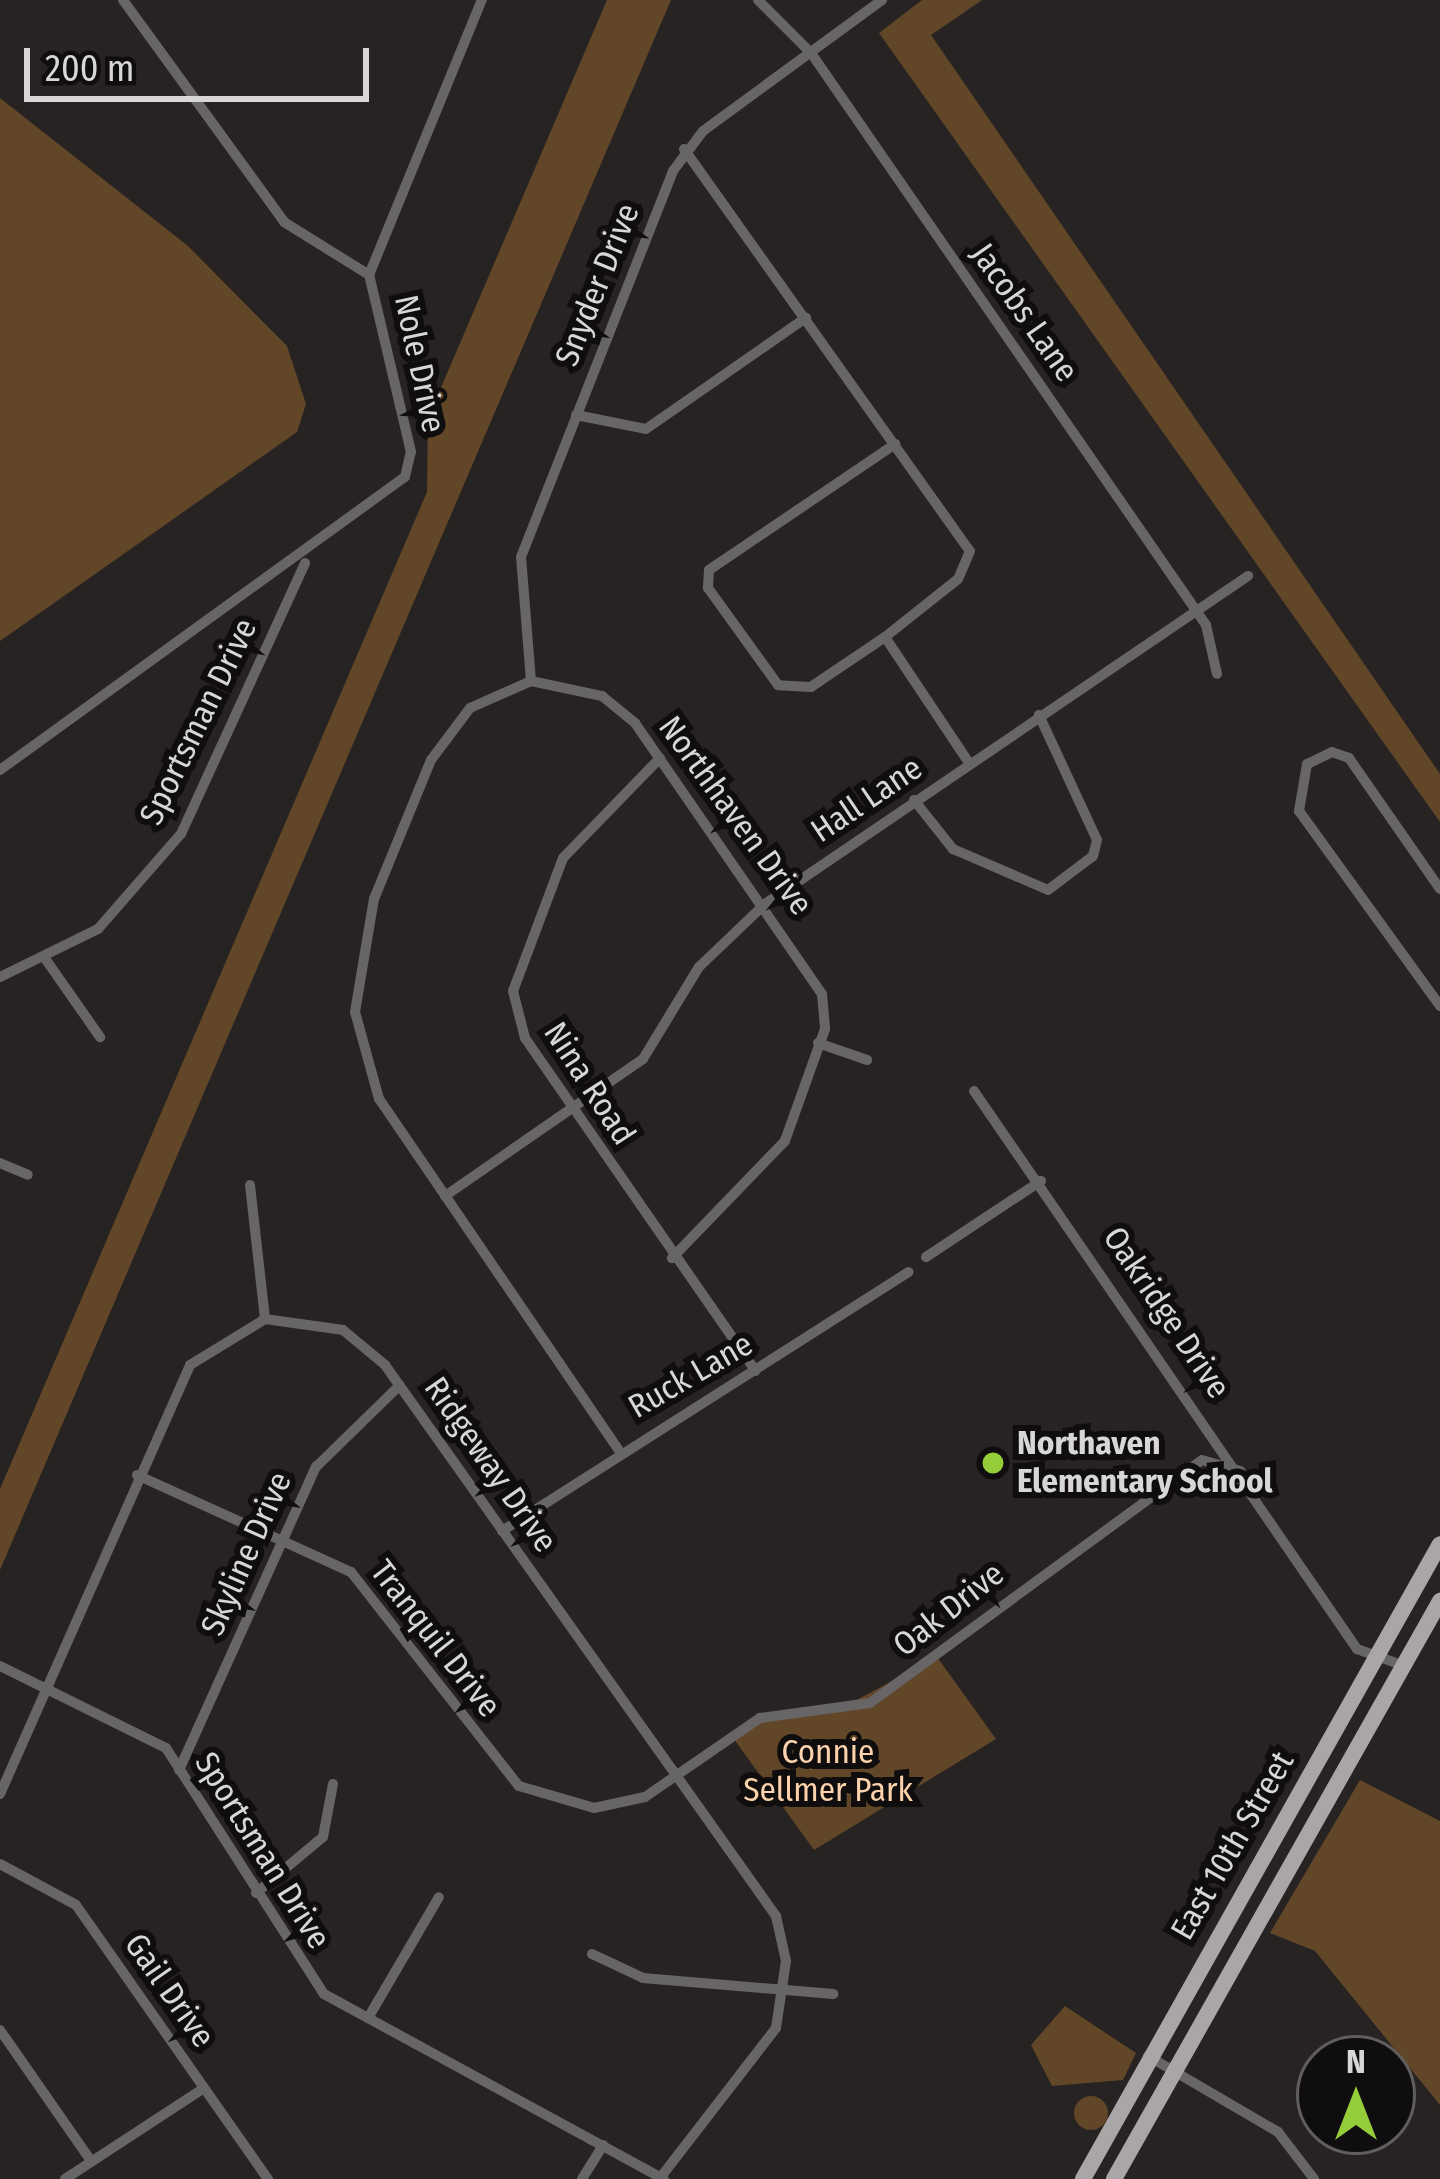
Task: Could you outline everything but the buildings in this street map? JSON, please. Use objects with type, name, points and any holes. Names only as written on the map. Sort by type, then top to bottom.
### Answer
[{"type":"main road","name":"East 10th Street","points":[[1083,2179],[1148,2056],[1439,1551]]},
{"type":"main road","name":"East 10th Street","points":[[1114,2179],[1440,1601]]},
{"type":"street","points":[[123,0],[284,222],[369,275]]},
{"type":"street","name":"Nole Drive","points":[[0,770],[310,555],[409,470],[369,275],[482,0]]},
{"type":"street","name":"Jacobs Lane","points":[[758,0],[812,53],[1197,612],[1216,674]]},
{"type":"street","points":[[882,0],[684,149],[895,444],[970,566],[885,637],[811,687],[778,686],[708,588],[709,570],[895,444]]},
{"type":"street","name":"Snyder Drive","points":[[531,681],[520,557],[684,149]]},
{"type":"street","points":[[576,415],[646,429],[806,318]]},
{"type":"street","name":"Sportsman Drive","points":[[0,976],[98,929],[181,834],[310,555]]},
{"type":"street","name":"Hall Lane","points":[[445,1196],[652,1050],[699,968],[765,904],[1248,577]]},
{"type":"street","points":[[885,637],[969,763]]},
{"type":"street","points":[[531,681],[470,708],[431,760],[374,899],[356,975],[369,1078],[618,1449]]},
{"type":"street","name":"Northhaven Drive","points":[[531,681],[602,696],[660,758],[765,904],[821,994],[818,1043],[785,1142],[672,1258]]},
{"type":"street","points":[[914,800],[953,850],[1048,890],[1093,856],[1097,840],[1039,716]]},
{"type":"street","points":[[1438,1004],[1299,812],[1307,764],[1332,752],[1349,758],[1440,889]]},
{"type":"street","name":"Nina Road","points":[[660,758],[573,842],[514,977],[525,1038],[672,1258],[756,1371]]},
{"type":"street","points":[[44,957],[100,1037]]},
{"type":"street","points":[[1438,1004],[1440,988]]},
{"type":"street","points":[[818,1043],[867,1060]]},
{"type":"street","name":"Oakridge Drive","points":[[974,1091],[1042,1181],[1373,1661]]},
{"type":"street","points":[[0,1162],[28,1175]]},
{"type":"street","points":[[926,1257],[1042,1181]]},
{"type":"street","points":[[0,1794],[137,1475],[190,1365],[265,1318],[250,1185]]},
{"type":"street","name":"Ruck Lane","points":[[502,1532],[618,1449],[756,1371],[909,1272]]},
{"type":"street","name":"Ridgeway Drive","points":[[265,1318],[343,1330],[400,1385],[776,1916],[785,1989]]},
{"type":"street","name":"Skyline Drive","points":[[179,1770],[316,1467],[400,1385]]},
{"type":"street","name":"Oak Drive","points":[[677,1774],[760,1718],[870,1703],[1202,1460],[1240,1471]]},
{"type":"street","name":"Tranquil Drive","points":[[137,1475],[282,1537],[373,1593],[519,1786],[579,1808],[617,1807],[677,1774]]},
{"type":"street","points":[[1373,1661],[1402,1665]]},
{"type":"street","name":"Sportsman Drive","points":[[0,1666],[154,1736],[309,1978],[368,2018],[663,2178]]},
{"type":"street","points":[[256,1893],[323,1837],[333,1784]]},
{"type":"street","name":"Gail Drive","points":[[0,1864],[76,1905],[268,2179]]},
{"type":"street","points":[[368,2018],[439,1897]]},
{"type":"street","points":[[592,1954],[644,1978],[833,1994]]},
{"type":"street","points":[[663,2178],[748,2074],[785,1989]]},
{"type":"street","points":[[0,2030],[91,2161]]},
{"type":"street","points":[[1148,2056],[1278,2132],[1314,2179]]},
{"type":"street","points":[[65,2179],[204,2088]]},
{"type":"street","points":[[582,2179],[603,2145]]},
{"type":"green space","points":[[607,0],[671,0],[0,1570],[0,1489],[427,492],[428,418]]},
{"type":"green space","points":[[922,0],[982,0],[931,35],[1440,774],[1440,822],[879,33]]},
{"type":"green space","points":[[0,98],[188,246],[287,346],[306,404],[297,432],[0,641]]},
{"type":"green space","name":"Connie Sellmer Park","points":[[937,1657],[996,1739],[814,1850],[731,1735],[779,1713],[834,1712]]},
{"type":"green space","points":[[1360,1780],[1440,1821],[1440,2105],[1416,2075],[1416,2035],[1383,2035],[1315,1951],[1270,1933]]},
{"type":"green space","points":[[1065,2006],[1136,2053],[1123,2080],[1052,2086],[1031,2045]]},
{"type":"green space","points":[[1091,2096],[1103,2101],[1108,2113],[1103,2125],[1091,2130],[1079,2125],[1074,2113],[1079,2101]]},
{"type":"place","name":"Northaven Elementary School","points":[[993,1463]]}]
